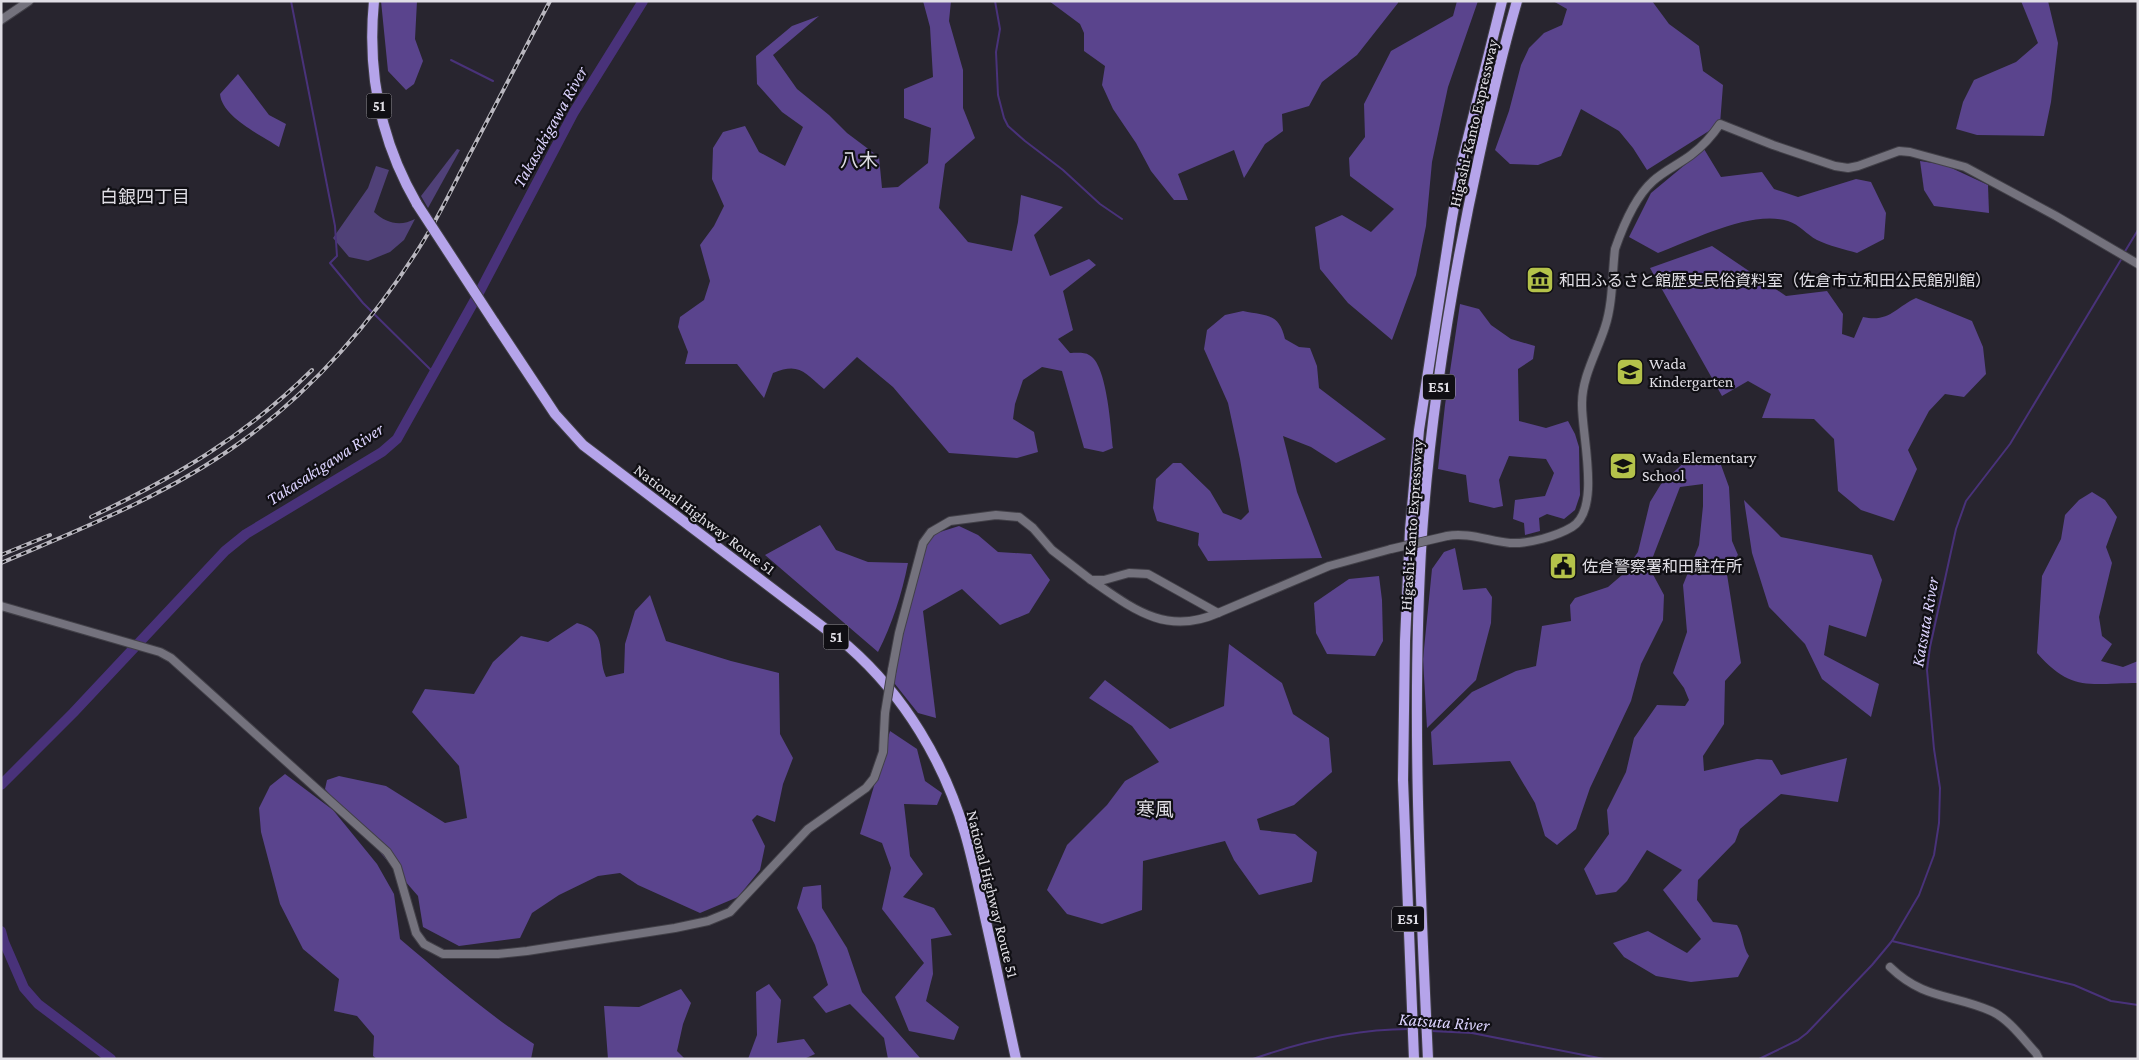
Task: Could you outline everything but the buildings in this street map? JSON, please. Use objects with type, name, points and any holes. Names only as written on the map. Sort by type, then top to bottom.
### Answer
[{"type":"highway","name":"National Highway Route 51","points":[[374,1],[372,26],[373,69],[380,117],[398,169],[417,204],[555,414],[583,445],[848,646],[881,679],[919,728],[941,770],[963,825],[1016,1059]]},
{"type":"highway","name":"Higashi-Kanto Expressway","points":[[1414,1059],[1403,780],[1407,580],[1419,430],[1436,313],[1462,162],[1502,1]]},
{"type":"highway","name":"Higashi-Kanto Expressway","points":[[1428,1059],[1417,780],[1418,642],[1423,531],[1443,351],[1454,272],[1492,99],[1517,1]]},
{"type":"street","points":[[1,20],[29,1]]},
{"type":"street","points":[[1,606],[160,652],[171,658],[387,852],[397,867],[416,933],[424,944],[443,954],[498,954],[683,927],[708,921],[730,912],[808,828],[866,788],[874,778],[884,752],[885,714],[899,633],[923,543],[931,532],[940,525],[950,521],[996,515],[1019,517],[1033,528],[1052,550],[1091,580],[1137,610],[1156,618],[1180,622],[1207,618],[1329,566],[1390,549],[1458,534],[1510,543],[1522,542],[1566,530],[1579,522],[1584,515],[1588,495],[1582,402],[1588,373],[1607,320],[1617,244],[1638,201],[1651,182],[1691,155],[1711,137],[1720,124],[1773,145],[1835,166],[1848,168],[1858,166],[1899,151],[1910,152],[1966,167],[2138,264]]},
{"type":"street","points":[[1091,580],[1104,580],[1129,573],[1148,574],[1218,613]]},
{"type":"street","points":[[1890,968],[1912,985],[1928,992],[1991,1011],[2001,1017],[2036,1053],[2039,1059]]},
{"type":"shaded area","points":[[381,1],[417,1],[415,39],[423,61],[414,84],[406,90],[388,71]]},
{"type":"shaded area","points":[[923,1],[951,1],[949,21],[963,70],[963,108],[975,138],[945,164],[939,208],[968,242],[1012,251],[1021,195],[1063,207],[1034,235],[1050,276],[1089,259],[1096,265],[1063,291],[1073,330],[1058,339],[1070,353],[1089,355],[1100,370],[1107,397],[1113,448],[1103,452],[1084,448],[1062,371],[1042,367],[1023,380],[1015,404],[1013,419],[1034,432],[1038,452],[1017,458],[949,453],[893,387],[857,357],[824,389],[806,374],[795,369],[789,368],[773,373],[764,398],[737,364],[685,364],[688,352],[678,327],[680,317],[704,300],[710,281],[700,245],[714,226],[724,206],[712,179],[713,148],[723,132],[745,126],[759,152],[785,166],[803,127],[782,112],[757,84],[756,56],[792,26],[819,16],[773,55],[797,89],[829,115],[847,133],[879,157],[882,188],[898,187],[928,163],[931,128],[904,118],[904,89],[933,77],[930,27]]},
{"type":"shaded area","points":[[1049,1],[1398,1],[1398,3],[1357,55],[1322,82],[1309,106],[1282,114],[1283,131],[1265,144],[1244,178],[1234,150],[1178,174],[1188,200],[1174,200],[1151,171],[1136,143],[1113,109],[1102,85],[1105,66],[1084,51],[1084,33],[1080,24]]},
{"type":"shaded area","points":[[1457,1],[1478,1],[1448,87],[1432,162],[1426,226],[1416,275],[1392,340],[1348,303],[1320,269],[1315,227],[1342,215],[1371,232],[1394,209],[1350,176],[1349,158],[1365,137],[1364,104],[1391,51],[1453,16]]},
{"type":"shaded area","points":[[1553,1],[1652,1],[1669,24],[1699,46],[1703,71],[1723,85],[1720,124],[1647,170],[1619,131],[1581,109],[1561,156],[1538,165],[1510,164],[1495,150],[1509,111],[1521,65],[1529,48],[1544,33],[1562,25],[1567,9]]},
{"type":"shaded area","points":[[2021,1],[2048,1],[2058,43],[2051,102],[2044,136],[1977,135],[1956,129],[1963,102],[1974,80],[2016,62],[2038,43]]},
{"type":"shaded area","points":[[238,74],[269,115],[286,124],[279,147],[235,118],[222,102],[220,94]]},
{"type":"shaded area","points":[[457,149],[460,150],[428,208],[421,196]]},
{"type":"shaded area","points":[[1704,149],[1721,177],[1762,172],[1774,189],[1798,197],[1856,179],[1871,182],[1886,213],[1884,239],[1857,253],[1817,240],[1800,227],[1788,221],[1773,219],[1740,223],[1722,228],[1658,253],[1629,237],[1651,193]]},
{"type":"shaded area","points":[[1920,161],[1945,165],[1988,185],[1989,213],[1934,206],[1924,190]]},
{"type":"shaded area","points":[[376,166],[389,170],[374,212],[383,219],[393,223],[404,223],[415,219],[404,240],[390,252],[368,261],[349,257],[333,238],[368,188]]},
{"type":"shaded area","points":[[1712,246],[1786,296],[1827,291],[1843,314],[1842,334],[1854,338],[1863,317],[1879,318],[1886,316],[1916,298],[1972,321],[1983,347],[1986,374],[1964,397],[1945,394],[1929,411],[1908,450],[1917,469],[1894,521],[1861,510],[1838,491],[1834,439],[1814,419],[1762,418],[1771,394],[1748,381],[1722,396],[1650,268]]},
{"type":"shaded area","points":[[1460,304],[1479,309],[1491,325],[1511,339],[1535,346],[1533,359],[1518,369],[1519,421],[1546,428],[1568,421],[1575,434],[1579,447],[1580,495],[1575,510],[1564,519],[1547,514],[1539,518],[1540,531],[1525,535],[1524,523],[1513,519],[1515,500],[1545,496],[1554,473],[1546,459],[1509,456],[1499,480],[1503,506],[1494,508],[1469,502],[1466,475],[1438,469],[1445,405]]},
{"type":"shaded area","points":[[1243,311],[1271,317],[1279,324],[1285,339],[1299,347],[1310,348],[1317,366],[1319,388],[1386,439],[1336,463],[1311,447],[1283,436],[1297,492],[1322,558],[1208,561],[1198,545],[1199,533],[1157,521],[1153,508],[1156,479],[1173,463],[1181,463],[1210,491],[1223,513],[1241,520],[1249,512],[1228,403],[1204,349],[1207,330],[1225,315]]},
{"type":"shaded area","points":[[1692,455],[1721,465],[1729,487],[1732,541],[1738,555],[1726,568],[1741,663],[1725,681],[1724,724],[1703,756],[1704,771],[1757,759],[1772,760],[1781,775],[1847,758],[1838,802],[1781,794],[1740,829],[1735,842],[1698,880],[1697,900],[1713,922],[1737,925],[1749,956],[1738,977],[1691,982],[1656,976],[1624,957],[1613,943],[1648,931],[1687,953],[1701,939],[1663,890],[1682,870],[1647,850],[1627,881],[1616,892],[1596,895],[1584,869],[1609,834],[1607,810],[1626,772],[1634,738],[1657,705],[1685,706],[1689,700],[1684,688],[1673,673],[1687,632],[1683,585],[1699,545],[1703,484],[1680,487],[1649,567],[1664,595],[1663,620],[1641,664],[1631,701],[1590,788],[1576,829],[1557,845],[1545,836],[1535,803],[1510,761],[1433,765],[1431,732],[1472,692],[1516,671],[1536,666],[1542,626],[1571,621],[1570,605],[1575,598],[1608,587],[1622,575],[1638,552],[1650,502],[1661,484]]},
{"type":"shaded area","points":[[2092,492],[2105,500],[2117,517],[2106,547],[2112,563],[2099,617],[2102,636],[2112,644],[2101,661],[2123,667],[2138,661],[2138,683],[2094,684],[2072,680],[2049,666],[2037,653],[2042,576],[2061,539],[2065,515],[2079,500]]},
{"type":"shaded area","points":[[1744,500],[1781,537],[1872,555],[1882,580],[1866,637],[1829,625],[1824,655],[1879,684],[1871,717],[1822,679],[1805,644],[1769,607],[1752,553]]},
{"type":"shaded area","points":[[820,525],[836,550],[868,562],[908,563],[896,609],[878,652],[765,555]]},
{"type":"shaded area","points":[[959,526],[978,535],[998,552],[1031,554],[1050,580],[1029,613],[1000,625],[962,589],[923,611],[936,718],[918,713],[891,679],[927,536]]},
{"type":"shaded area","points":[[1455,548],[1463,590],[1486,588],[1492,597],[1491,623],[1476,680],[1427,728],[1423,659],[1432,569],[1444,552]]},
{"type":"shaded area","points":[[1379,576],[1382,600],[1383,641],[1375,656],[1327,654],[1316,633],[1314,603],[1349,579]]},
{"type":"shaded area","points":[[650,595],[666,641],[731,661],[779,673],[780,734],[793,758],[783,784],[775,822],[757,815],[752,820],[765,846],[760,870],[738,897],[700,913],[638,885],[620,873],[598,876],[559,895],[532,913],[520,938],[459,946],[423,927],[418,896],[325,789],[327,780],[339,776],[386,786],[445,823],[467,818],[459,766],[412,712],[425,689],[474,694],[493,662],[521,636],[548,642],[577,623],[594,632],[598,638],[606,677],[624,673],[625,644],[635,611]]},
{"type":"shaded area","points":[[1229,644],[1282,683],[1293,714],[1329,738],[1332,772],[1294,805],[1257,819],[1260,830],[1295,834],[1317,852],[1312,882],[1259,895],[1234,860],[1225,841],[1143,861],[1142,910],[1102,924],[1067,914],[1047,890],[1067,845],[1107,805],[1125,781],[1159,762],[1132,726],[1089,698],[1105,680],[1170,729],[1224,706]]},
{"type":"shaded area","points":[[890,731],[917,749],[925,781],[942,793],[937,805],[904,804],[910,856],[923,874],[903,897],[934,908],[952,935],[931,939],[933,974],[926,1001],[959,1027],[954,1040],[909,1031],[895,997],[924,963],[882,909],[891,868],[882,843],[860,834]]},
{"type":"shaded area","points":[[285,774],[333,810],[377,864],[394,894],[400,939],[482,1007],[534,1044],[531,1059],[377,1059],[373,1056],[374,1036],[357,1016],[334,1011],[339,979],[303,949],[280,904],[261,832],[259,808],[270,786]]},
{"type":"shaded area","points":[[821,885],[822,908],[847,948],[862,992],[921,1059],[888,1059],[884,1038],[850,1004],[826,1013],[813,997],[828,985],[815,945],[797,908],[803,887]]},
{"type":"shaded area","points":[[769,984],[781,1000],[777,1043],[804,1039],[815,1054],[804,1059],[748,1059],[757,1035],[756,992]]},
{"type":"shaded area","points":[[681,989],[691,1003],[683,1024],[677,1051],[685,1059],[608,1059],[604,1006],[639,1007]]},
{"type":"waterway","points":[[291,1],[335,226],[337,256],[330,263],[363,303],[435,374]]},
{"type":"waterway","name":"Takasakigawa River","points":[[1,785],[73,713],[225,551],[246,534],[382,452],[397,439],[481,289],[574,112],[643,1]]},
{"type":"waterway","points":[[995,1],[1000,29],[996,52],[998,95],[1008,126],[1063,170],[1100,204],[1122,219]]},
{"type":"waterway","points":[[451,60],[493,81]]},
{"type":"waterway","name":"Katsuta River","points":[[2124,253],[2138,230]]},
{"type":"waterway","name":"Katsuta River","points":[[1759,1059],[1798,1040],[1807,1033],[1872,965],[1892,941],[1919,895],[1934,855],[1939,823],[1940,788],[1934,749],[1927,670],[1930,647],[1956,529],[1966,501],[2010,444],[2122,258]]},
{"type":"waterway","points":[[1,931],[24,988],[38,1004],[111,1059]]},
{"type":"waterway","points":[[1892,941],[2074,985],[2111,1001],[2138,1005]]},
{"type":"waterway","name":"Katsuta River","points":[[1253,1059],[1330,1037],[1369,1031],[1409,1029]]},
{"type":"waterway","name":"Katsuta River","points":[[1431,1031],[1472,1033],[1604,1059]]},
{"type":"railway","points":[[1,563],[123,510],[182,480],[210,463],[266,423],[317,377],[364,325],[424,240],[550,1]]},
{"type":"railway","points":[[91,517],[152,486],[208,453],[261,415],[312,370]]},
{"type":"railway","points":[[1,555],[50,535]]},
{"type":"place","name":"和田ふるさと館歴史民俗資料室（佐倉市立和田公民館別館）","points":[[1540,280]]},
{"type":"place","name":"Wada Kindergarten","points":[[1630,372]]},
{"type":"place","name":"Wada Elementary School","points":[[1623,466]]},
{"type":"place","name":"佐倉警察署和田駐在所","points":[[1563,566]]},
{"type":"district","name":"八木","points":[[859,160]]},
{"type":"district","name":"白銀四丁目","points":[[145,197]]},
{"type":"district","name":"寒風","points":[[1155,809]]}]
